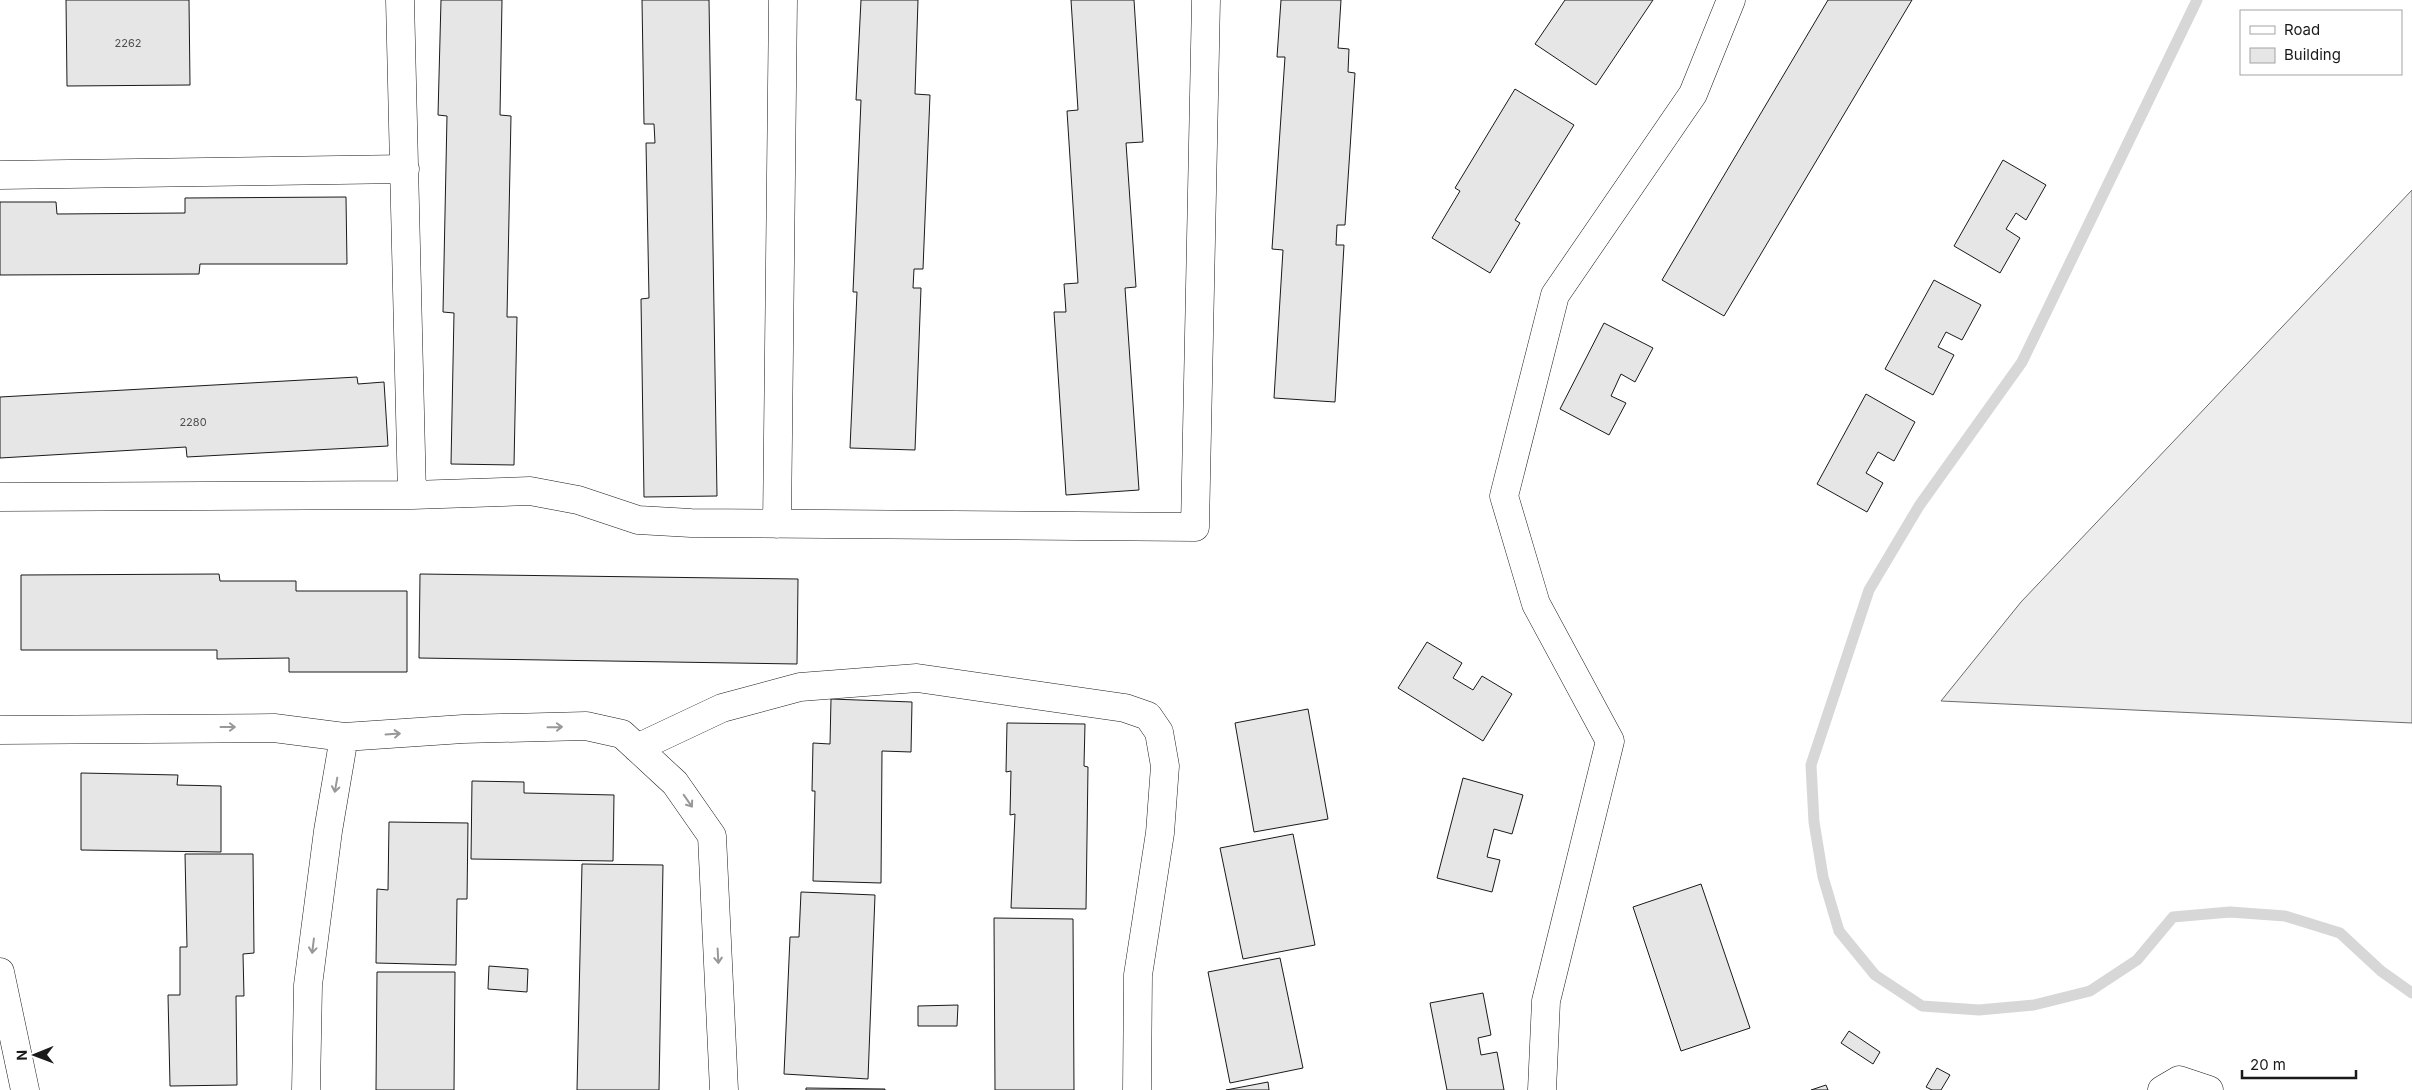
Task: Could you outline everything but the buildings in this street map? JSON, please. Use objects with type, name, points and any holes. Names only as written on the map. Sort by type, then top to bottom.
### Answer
[{"type":"street","points":[[400,0],[412,495]]},
{"type":"street","points":[[777,524],[783,0]]},
{"type":"street","points":[[0,497],[412,495],[530,491],[578,500],[638,520],[777,524],[1195,527],[1206,0]]},
{"type":"street","points":[[1542,1090],[1546,1001],[1610,741],[1536,604],[1504,496],[1555,295],[1693,94],[1731,0]]},
{"type":"street","points":[[0,175],[405,169]]},
{"type":"street","points":[[637,748],[722,708],[800,687],[917,678],[1126,708],[1148,716],[1159,732],[1166,766],[1160,833],[1138,975],[1137,1090]]},
{"type":"street","points":[[0,730],[179,727],[274,728],[344,737],[463,729],[586,726],[622,734],[675,782],[712,836],[724,1090]]},
{"type":"street","points":[[306,1090],[308,984],[328,831],[344,737]]},
{"type":"street","points":[[0,972],[25,1090]]},
{"type":"street","points":[[2162,1090],[2179,1080],[2209,1090]]},
{"type":"shaded area","points":[[2412,190],[2412,723],[1941,701],[2021,602]]},
{"type":"waterway","points":[[2197,0],[2022,362],[1919,506],[1869,590],[1811,765],[1814,822],[1823,877],[1839,931],[1875,975],[1922,1006],[1979,1010],[2034,1005],[2090,991],[2137,960],[2173,917],[2230,912],[2285,916],[2340,933],[2381,971],[2412,993]]}]
